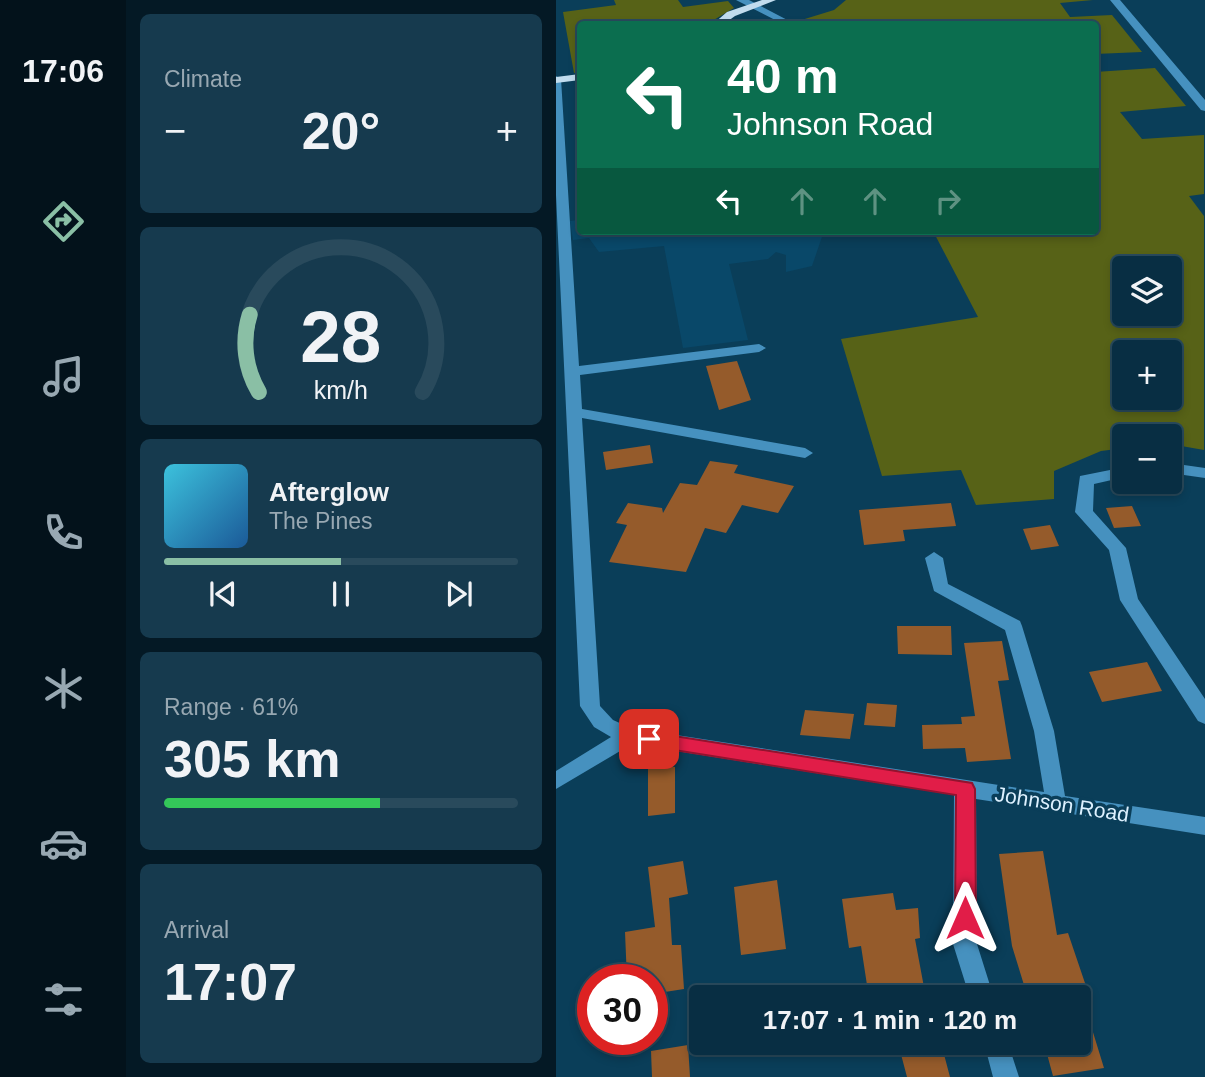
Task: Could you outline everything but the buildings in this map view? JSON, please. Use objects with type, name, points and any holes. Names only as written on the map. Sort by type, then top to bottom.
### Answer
[{"type":"main road","points":[[722,21],[746,3],[771,0]]},
{"type":"main road","points":[[556,80],[577,77]]},
{"type":"street","points":[[1115,0],[1205,108]]},
{"type":"street","points":[[746,3],[784,21]]},
{"type":"street","name":"Johnson Road","points":[[556,80],[562,286],[575,412],[590,706],[596,718],[607,727],[629,736],[1205,826]]},
{"type":"street","points":[[572,371],[759,348]]},
{"type":"street","points":[[575,412],[805,453]]},
{"type":"street","points":[[1182,470],[1205,474]]},
{"type":"street","points":[[1112,475],[1086,480],[1083,512],[1117,548],[1129,600],[1205,716]]},
{"type":"street","points":[[934,558],[940,587],[1013,626],[1044,731],[1056,803]]},
{"type":"street","points":[[556,781],[629,736]]},
{"type":"street","points":[[966,789],[965,944],[978,985]]},
{"type":"street","points":[[1000,1055],[1006,1077]]},
{"type":"shaded area","points":[[577,220],[577,235],[823,235],[812,266],[786,272],[786,255],[776,252],[768,259],[729,264],[748,340],[683,348],[664,246],[599,252],[589,238],[573,240],[570,221]]},
{"type":"green space","points":[[614,0],[678,0],[683,7],[728,1],[734,8],[712,21],[577,21],[577,72],[574,73],[563,12],[616,5]]},
{"type":"green space","points":[[846,0],[1093,0],[1060,3],[1070,17],[1112,15],[1142,52],[1099,54],[1099,21],[798,21],[834,10]]},
{"type":"green space","points":[[1155,68],[1186,106],[1120,112],[1142,139],[1204,135],[1204,194],[1189,196],[1204,216],[1204,450],[1182,446],[1182,424],[1112,424],[1112,450],[1101,451],[1054,471],[1054,499],[976,505],[961,470],[882,476],[841,339],[978,317],[935,235],[1099,235],[1099,72]]},
{"type":"route","points":[[649,739],[966,789],[965,918]]}]
